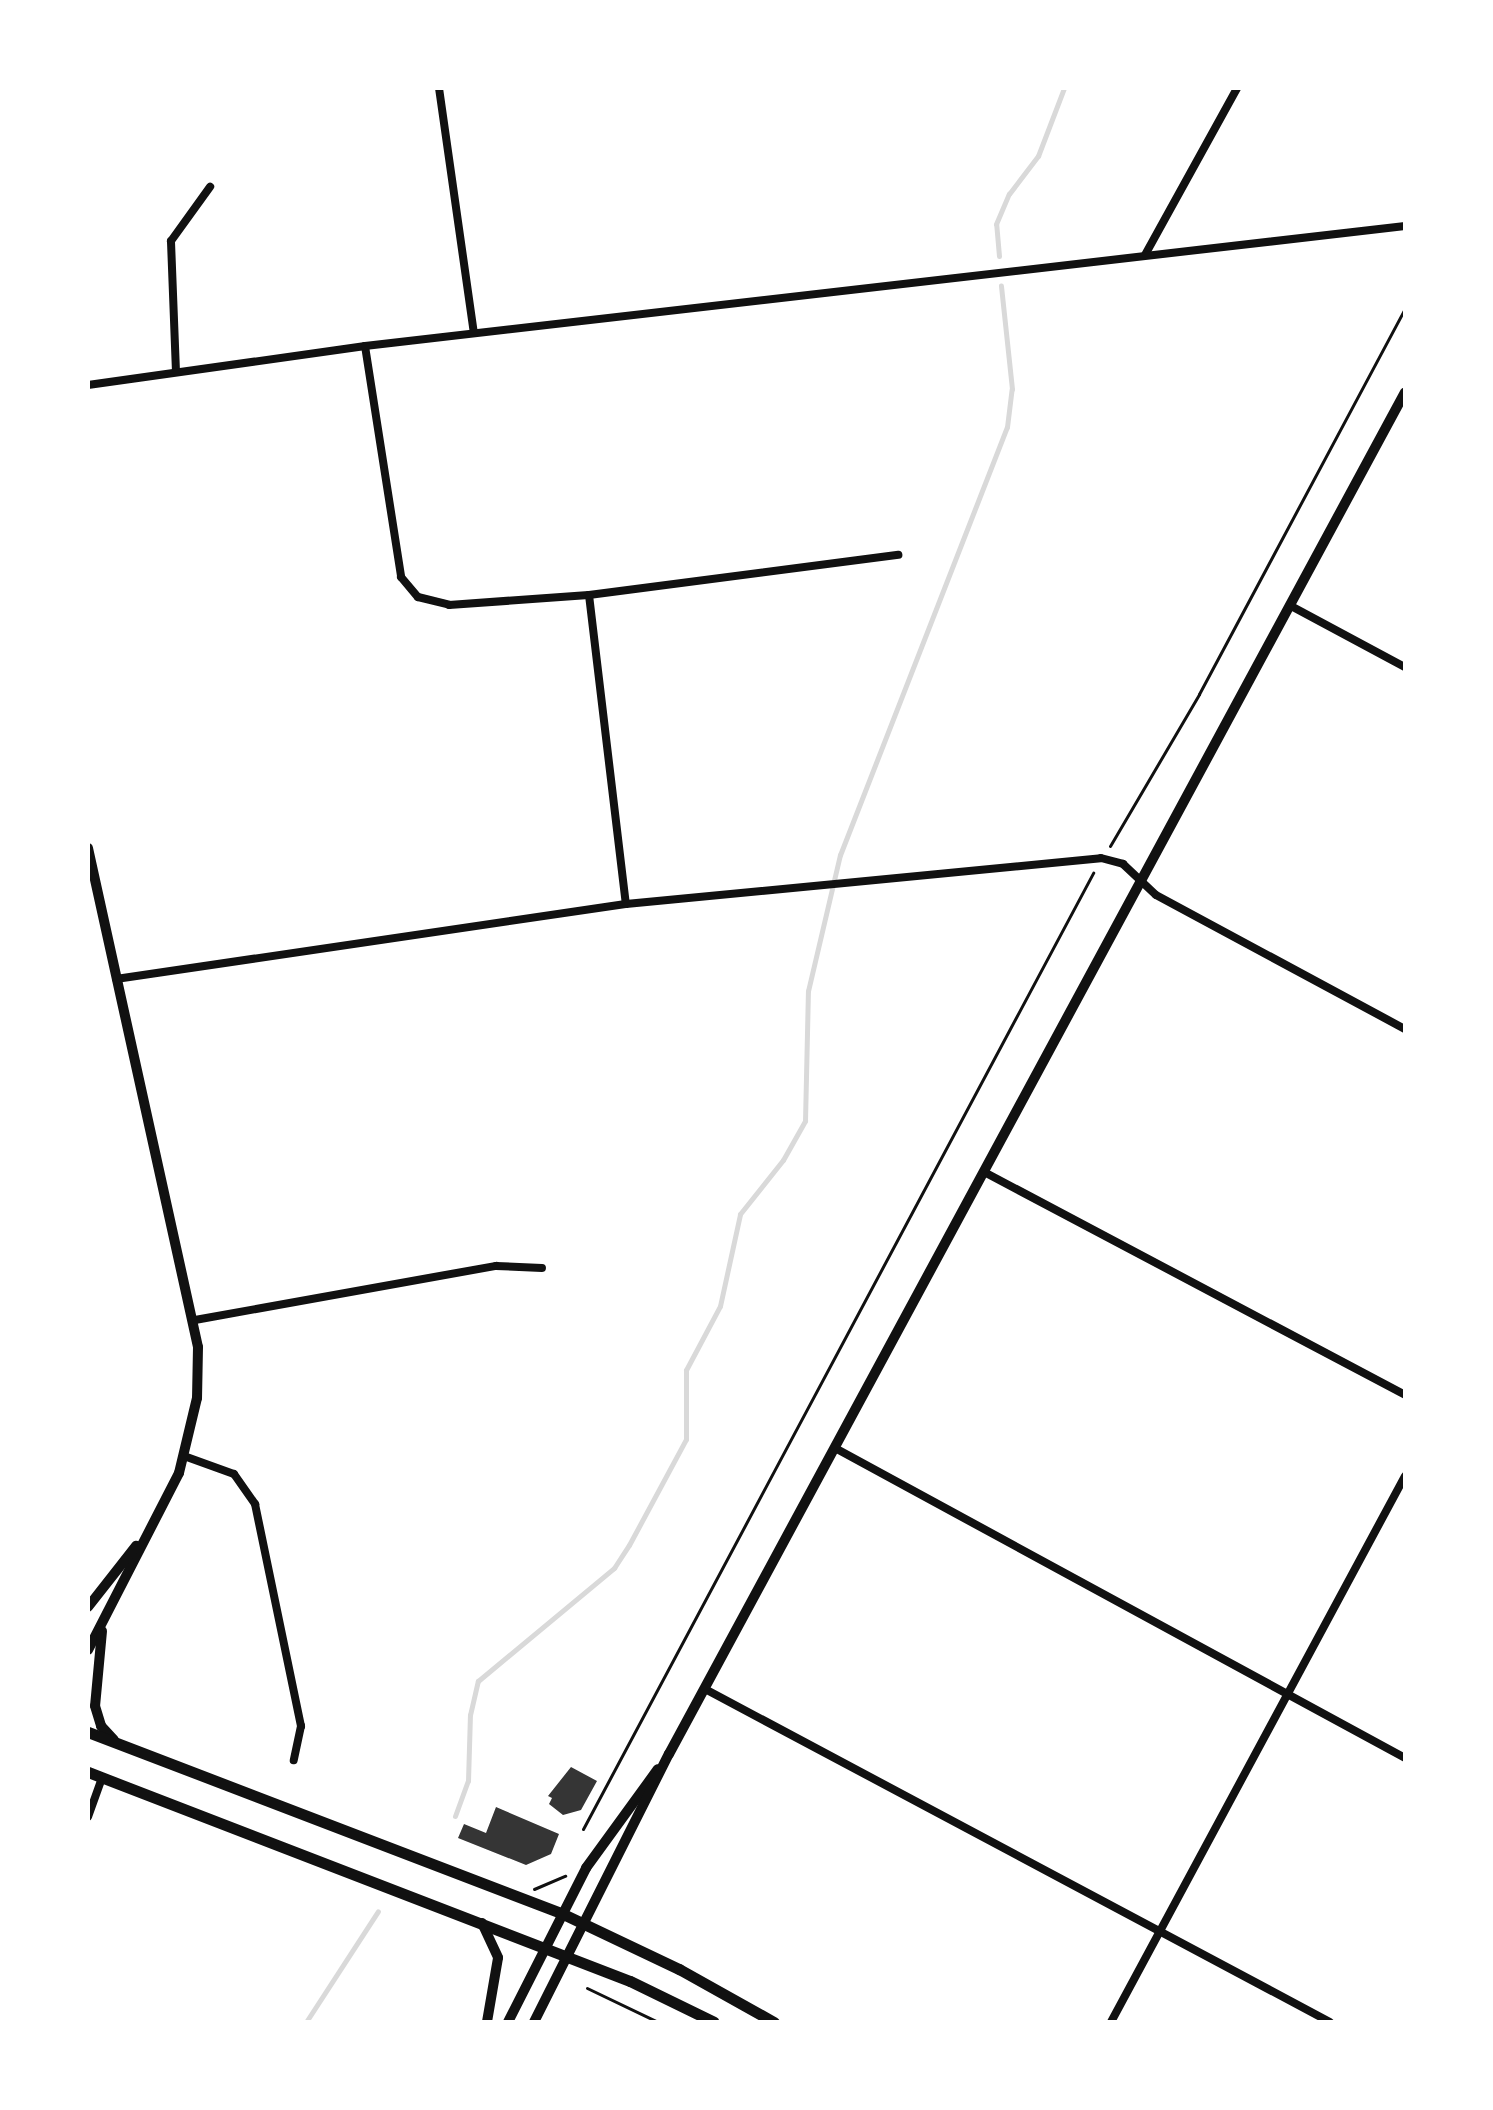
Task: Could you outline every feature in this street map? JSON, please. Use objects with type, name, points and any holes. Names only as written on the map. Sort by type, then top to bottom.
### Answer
[{"type":"main road","points":[[88,1732],[561,1913],[774,2022]]},
{"type":"main road","points":[[88,1772],[569,1957],[714,2022]]},
{"type":"street","points":[[439,88],[474,333]]},
{"type":"street","points":[[1145,255],[1237,88]]},
{"type":"street","points":[[176,372],[171,241],[210,187]]},
{"type":"street","points":[[88,385],[365,346],[1405,226]]},
{"type":"street","points":[[365,346],[401,577],[418,597],[449,605],[589,595],[898,555]]},
{"type":"street","points":[[534,2022],[669,1754],[986,1173],[1405,392]]},
{"type":"street","points":[[589,595],[626,904]]},
{"type":"street","points":[[1291,606],[1405,667]]},
{"type":"street","points":[[88,848],[90,870],[195,1320],[197,1398],[184,1456],[88,1650]]},
{"type":"street","points":[[116,979],[626,904],[859,884],[1087,858],[1111,859],[1156,895],[1405,1029]]},
{"type":"street","points":[[986,1173],[1405,1395]]},
{"type":"street","points":[[195,1320],[496,1266],[542,1268]]},
{"type":"street","points":[[835,1448],[1405,1758]]},
{"type":"street","points":[[184,1456],[234,1474],[255,1504],[301,1726],[294,1760]]},
{"type":"street","points":[[1111,2022],[1405,1476]]},
{"type":"street","points":[[88,1607],[148,1533]]},
{"type":"street","points":[[107,1610],[97,1655],[95,1706],[101,1726],[118,1743]]},
{"type":"street","points":[[705,1689],[1330,2022]]},
{"type":"street","points":[[508,2022],[561,1913],[615,1823],[669,1754]]},
{"type":"street","points":[[88,1817],[102,1778]]},
{"type":"street","points":[[482,1923],[498,1958],[487,2022]]},
{"type":"path","points":[[1107,851],[1191,708],[1405,308]]},
{"type":"path","points":[[583,1829],[1099,863]]},
{"type":"path","points":[[534,1889],[570,1878]]},
{"type":"path","points":[[587,1988],[658,2022]]},
{"type":"building","points":[[571,1767],[597,1781],[581,1810],[563,1815],[549,1804],[552,1798],[548,1796]]},
{"type":"building","points":[[496,1807],[559,1834],[551,1854],[526,1865],[458,1838],[464,1824],[486,1833]]},
{"type":"waterway","points":[[999,256],[996,224],[1009,194],[1038,156],[1064,88]]},
{"type":"waterway","points":[[455,1816],[468,1781],[470,1715],[478,1681],[614,1568],[629,1545],[686,1439],[686,1370],[720,1306],[740,1214],[783,1160],[805,1121],[808,991],[840,855],[1007,427],[1012,389],[1001,286]]},
{"type":"waterway","points":[[306,2022],[378,1911]]}]
